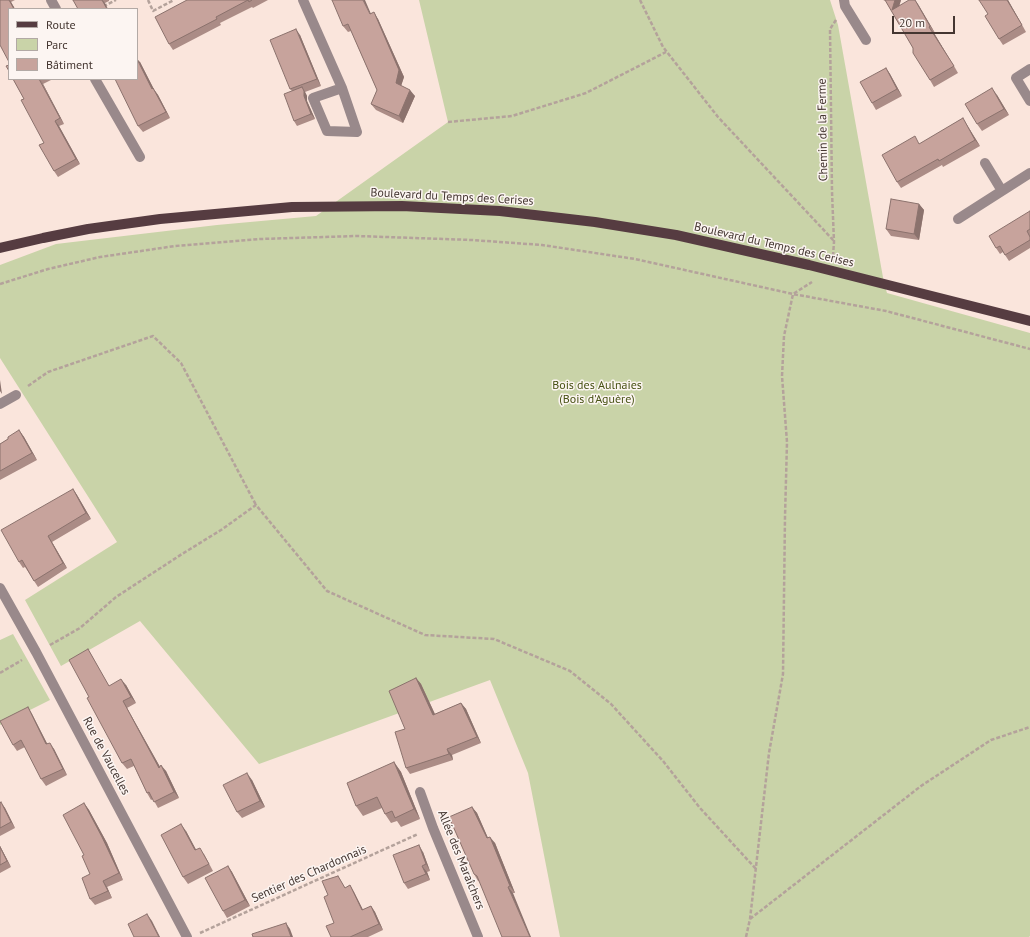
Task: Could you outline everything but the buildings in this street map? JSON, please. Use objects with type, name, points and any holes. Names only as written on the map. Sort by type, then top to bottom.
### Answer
[{"type":"main road","name":"Boulevard du Temps des Cerises","points":[[3,248],[43,238],[160,218],[292,207],[409,206],[500,211],[559,217],[638,229],[760,253],[1030,321]]},
{"type":"street","points":[[303,0],[342,88],[357,132],[327,131],[313,98],[342,88]]},
{"type":"street","points":[[844,0],[845,6],[866,40]]},
{"type":"street","points":[[1030,69],[1016,78],[1030,101]]},
{"type":"street","points":[[96,80],[140,157]]},
{"type":"street","points":[[985,162],[1002,190]]},
{"type":"street","points":[[958,219],[1030,173]]},
{"type":"street","points":[[0,404],[16,395]]},
{"type":"street","name":"Rue de Vaucelles","points":[[0,588],[36,652],[187,937]]},
{"type":"street","name":"Allée des Maraîchers","points":[[420,792],[433,828],[478,937]]},
{"type":"path","points":[[100,8],[116,0]]},
{"type":"path","points":[[148,0],[153,11],[174,0]]},
{"type":"path","points":[[448,122],[512,116],[571,98],[586,93],[666,52],[640,0]]},
{"type":"path","name":"Chemin de la Ferme","points":[[666,52],[718,117],[834,242],[830,29],[836,20]]},
{"type":"path","points":[[0,284],[48,269],[100,257],[175,246],[260,239],[358,236],[472,240],[542,245],[635,260],[793,294],[886,311],[1030,349]]},
{"type":"path","points":[[746,937],[750,919],[769,753],[783,674],[787,442],[782,376],[784,336],[793,294]]},
{"type":"path","points":[[16,395],[48,372],[153,336],[181,363],[259,511]]},
{"type":"path","points":[[256,505],[327,591],[425,635],[494,639],[570,670],[611,704],[663,761],[700,808],[756,870]]},
{"type":"path","points":[[49,646],[80,628],[116,597],[221,530],[256,505]]},
{"type":"path","points":[[0,673],[22,660]]},
{"type":"path","points":[[750,919],[922,786],[991,740],[1030,726]]},
{"type":"path","name":"Sentier des Chardonnais","points":[[198,934],[433,828]]},
{"type":"green space","name":"Bois des Aulnaies (Bois d'Aguère)","points":[[419,0],[830,0],[838,25],[887,293],[1030,333],[1029,937],[560,937],[528,773],[490,680],[259,764],[140,621],[61,666],[25,600],[117,542],[0,358],[0,265],[56,244],[217,225],[316,216],[448,122]]},
{"type":"green space","points":[[13,634],[50,700],[0,725],[0,640]]}]
